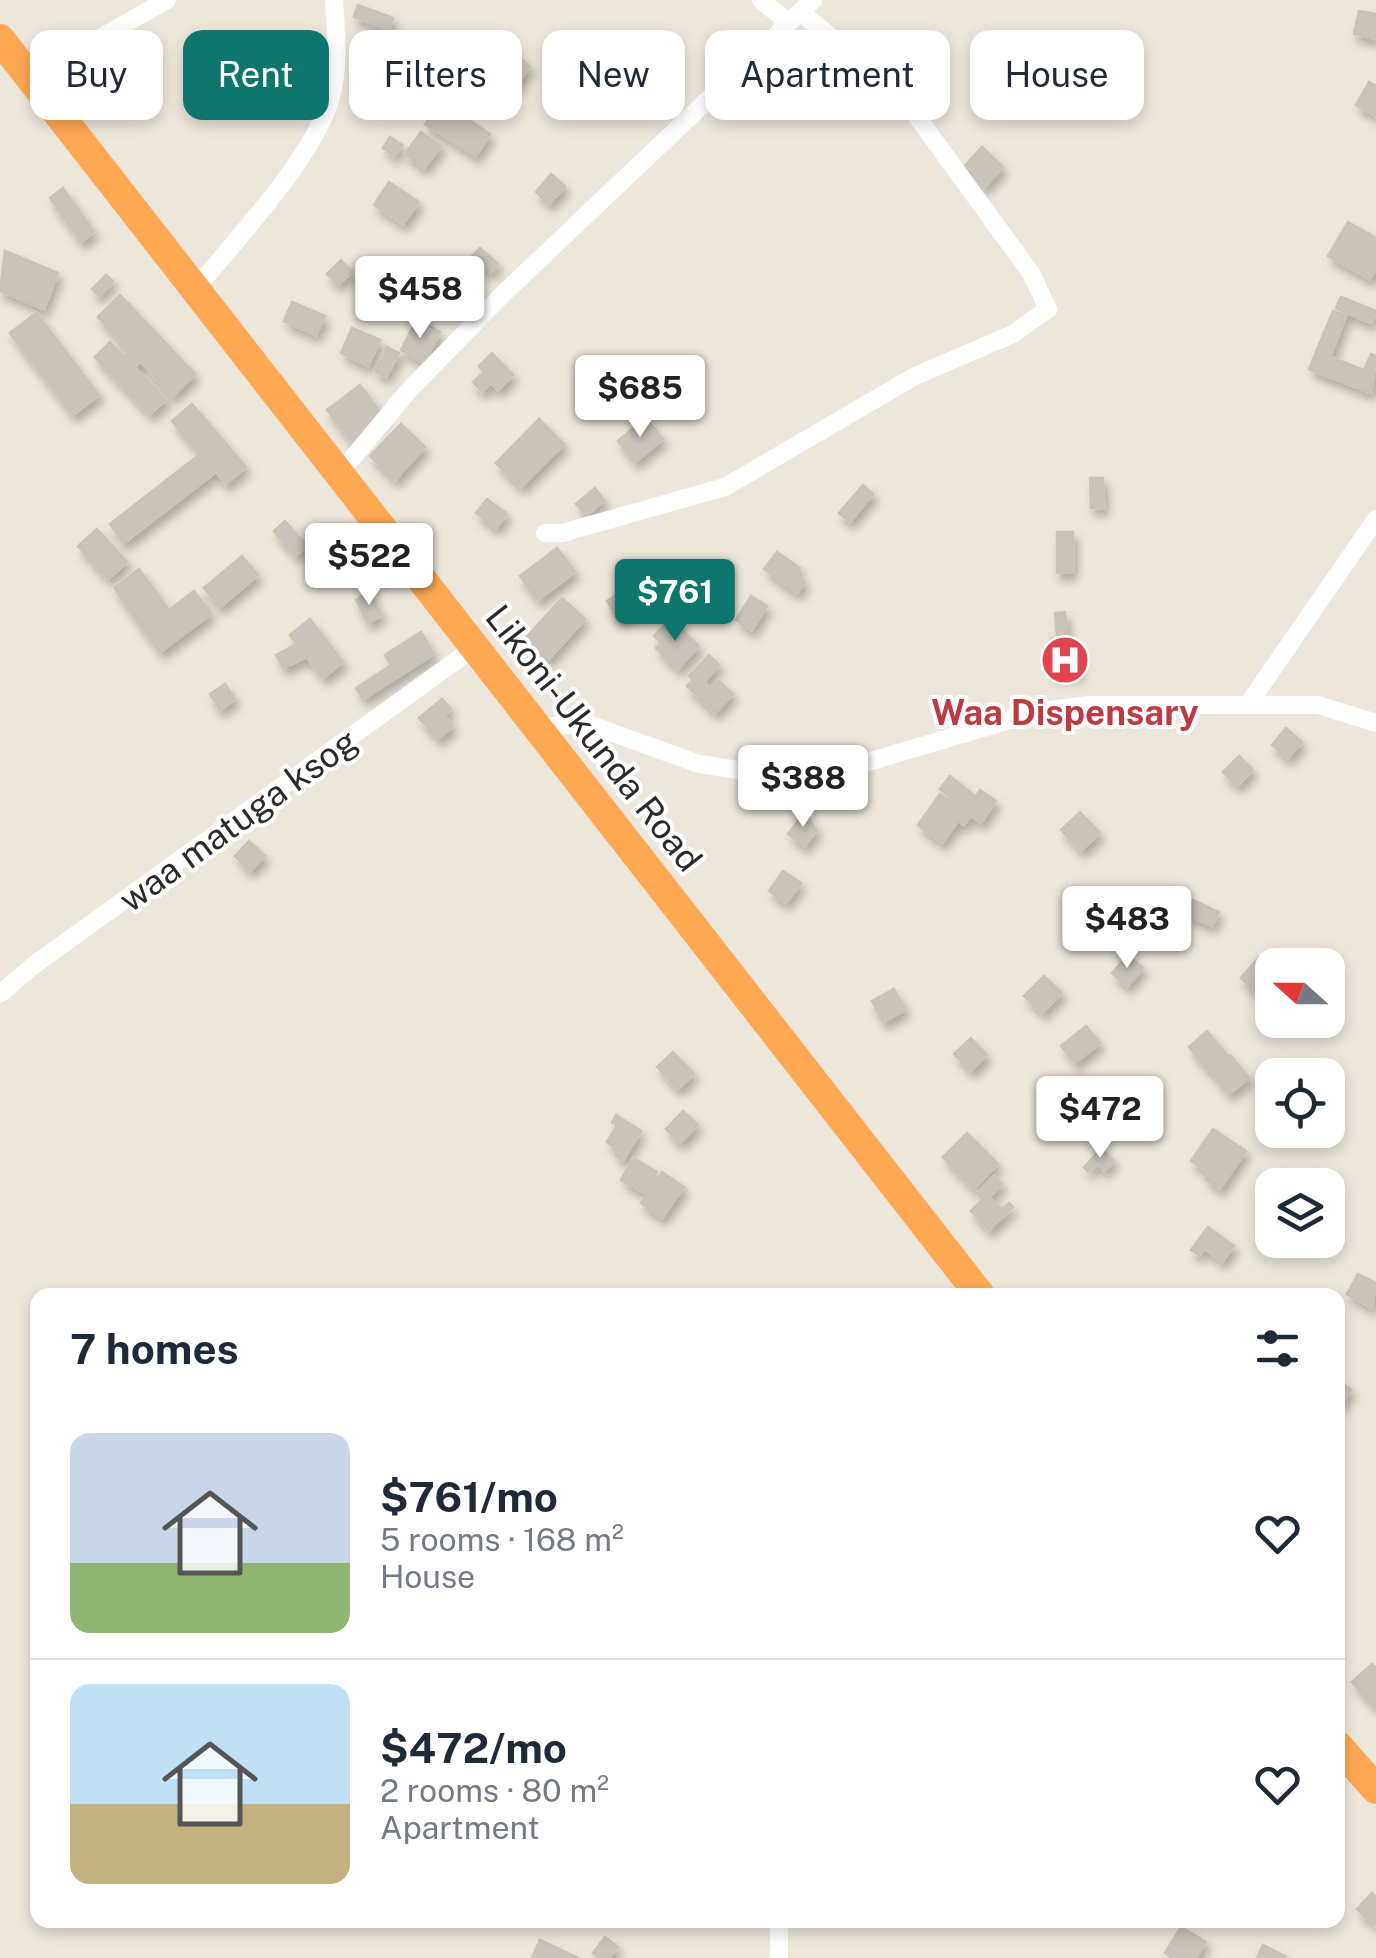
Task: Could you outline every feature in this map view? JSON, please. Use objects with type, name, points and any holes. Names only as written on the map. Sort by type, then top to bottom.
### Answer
[{"type":"highway","name":"Likoni-Ukunda Road","points":[[0,39],[30,76]]},
{"type":"highway","name":"Likoni-Ukunda Road","points":[[65,120],[975,1288]]},
{"type":"highway","points":[[1345,1754],[1376,1789]]},
{"type":"street","points":[[114,30],[167,0]]},
{"type":"street","points":[[196,288],[316,132],[330,100],[337,58],[334,0]]},
{"type":"street","points":[[546,533],[562,534],[725,487],[915,376],[1014,334],[1048,309],[1032,273],[899,92],[801,11],[762,0]]},
{"type":"street","points":[[339,474],[450,348],[801,11]]},
{"type":"street","points":[[1250,703],[1376,519]]},
{"type":"street","name":"waa matuga ksog","points":[[0,994],[34,965],[476,646]]},
{"type":"street","points":[[537,727],[588,724],[699,764],[796,779],[842,770],[1040,710],[1149,703],[1318,705],[1376,723]]},
{"type":"street","points":[[779,1928],[779,1958]]},
{"type":"building","points":[[358,5],[393,18],[389,30],[354,17]]},
{"type":"building","points":[[1359,11],[1376,14],[1376,39],[1354,34]]},
{"type":"building","points":[[522,60],[530,66],[522,77]]},
{"type":"building","points":[[1369,82],[1376,86],[1376,116],[1356,105]]},
{"type":"building","points":[[428,120],[469,120],[490,134],[476,156],[425,124]]},
{"type":"building","points":[[421,132],[441,146],[424,168],[405,154]]},
{"type":"building","points":[[390,137],[402,145],[394,156],[383,148]]},
{"type":"building","points":[[982,147],[1003,167],[984,188],[963,168]]},
{"type":"building","points":[[551,174],[565,186],[549,204],[536,192]]},
{"type":"building","points":[[389,182],[419,202],[403,224],[374,205]]},
{"type":"building","points":[[63,188],[94,232],[81,242],[50,198]]},
{"type":"building","points":[[1348,222],[1376,238],[1376,269],[1370,279],[1328,256]]},
{"type":"building","points":[[480,248],[498,264],[490,273],[471,257]]},
{"type":"building","points":[[5,251],[58,273],[44,309],[0,291]]},
{"type":"building","points":[[341,260],[352,272],[338,285],[327,274]]},
{"type":"building","points":[[106,275],[113,281],[99,296],[92,289]]},
{"type":"building","points":[[120,295],[195,374],[173,396],[141,362],[134,367],[166,400],[150,414],[95,357],[110,342],[124,357],[131,351],[98,317]]},
{"type":"building","points":[[1341,297],[1376,311],[1371,323],[1336,308]]},
{"type":"building","points":[[292,302],[325,316],[316,335],[284,321]]},
{"type":"building","points":[[1333,311],[1346,316],[1330,357],[1364,370],[1371,354],[1376,356],[1371,393],[1309,369]]},
{"type":"building","points":[[36,313],[99,395],[73,415],[10,333]]},
{"type":"building","points":[[417,319],[440,332],[424,363],[401,350]]},
{"type":"building","points":[[352,328],[380,340],[368,366],[341,353]]},
{"type":"building","points":[[387,347],[399,353],[386,377],[375,371]]},
{"type":"building","points":[[492,353],[513,375],[498,390],[491,383],[482,392],[473,382],[484,372],[479,366]]},
{"type":"building","points":[[360,385],[383,416],[352,441],[327,410]]},
{"type":"building","points":[[192,404],[246,467],[226,484],[216,472],[124,543],[110,524],[200,454],[172,421]]},
{"type":"building","points":[[645,418],[663,439],[635,462],[618,441]]},
{"type":"building","points":[[539,419],[564,444],[521,487],[496,463]]},
{"type":"building","points":[[401,424],[425,447],[395,480],[370,456]]},
{"type":"building","points":[[1090,478],[1103,478],[1104,508],[1091,508]]},
{"type":"building","points":[[863,485],[873,494],[850,522],[839,513]]},
{"type":"building","points":[[595,488],[604,500],[586,516],[576,504]]},
{"type":"building","points":[[487,499],[507,514],[496,528],[476,513]]},
{"type":"building","points":[[285,521],[307,546],[295,556],[274,531]]},
{"type":"building","points":[[97,529],[127,562],[108,579],[78,546]]},
{"type":"building","points":[[1057,532],[1073,532],[1073,572],[1057,573]]},
{"type":"building","points":[[557,548],[575,572],[538,600],[520,576]]},
{"type":"building","points":[[777,552],[800,568],[796,575],[805,582],[797,593],[764,569]]},
{"type":"building","points":[[242,556],[258,575],[220,607],[204,588]]},
{"type":"building","points":[[139,569],[169,610],[194,591],[211,614],[160,652],[114,588]]},
{"type":"building","points":[[628,587],[640,606],[619,620],[607,601]]},
{"type":"building","points":[[369,592],[382,615],[368,623],[356,600]]},
{"type":"building","points":[[751,596],[767,606],[752,630],[736,620]]},
{"type":"building","points":[[562,598],[585,619],[547,661],[524,640]]},
{"type":"building","points":[[1065,612],[1067,634],[1057,635],[1055,613]]},
{"type":"building","points":[[310,619],[343,662],[323,678],[307,657],[283,668],[276,655],[297,644],[290,635]]},
{"type":"building","points":[[670,619],[699,646],[678,669],[656,648],[661,642],[654,636]]},
{"type":"building","points":[[421,632],[434,654],[363,699],[356,688],[391,665],[385,655]]},
{"type":"building","name":"Waa Dispensary","points":[[1068,638],[1068,646],[1078,646],[1079,674],[1053,675],[1051,639]]},
{"type":"building","points":[[709,655],[719,665],[704,682],[710,688],[718,680],[733,694],[715,713],[687,686],[693,680],[689,676]]},
{"type":"building","points":[[225,684],[235,699],[220,710],[210,694]]},
{"type":"building","points":[[442,699],[451,709],[444,715],[453,726],[438,739],[419,718]]},
{"type":"building","points":[[1286,728],[1302,742],[1288,758],[1272,745]]},
{"type":"building","points":[[1239,756],[1253,770],[1237,786],[1223,772]]},
{"type":"building","points":[[950,776],[975,796],[966,809],[940,789]]},
{"type":"building","points":[[980,790],[996,801],[981,823],[966,812]]},
{"type":"building","points":[[940,794],[970,816],[964,825],[958,821],[942,843],[918,825]]},
{"type":"building","points":[[1080,812],[1100,833],[1081,851],[1061,830]]},
{"type":"building","points":[[804,813],[817,830],[805,846],[788,834]]},
{"type":"building","points":[[249,841],[265,856],[250,871],[235,856]]},
{"type":"building","points":[[783,871],[801,883],[786,903],[769,891]]},
{"type":"building","points":[[1193,900],[1219,912],[1212,926],[1186,915]]},
{"type":"building","points":[[1128,955],[1143,968],[1127,987],[1112,973]]},
{"type":"building","points":[[1255,962],[1255,991],[1241,978]]},
{"type":"building","points":[[1044,976],[1062,993],[1042,1013],[1024,996]]},
{"type":"building","points":[[894,989],[905,1010],[883,1022],[872,1001]]},
{"type":"building","points":[[1086,1026],[1100,1043],[1075,1063],[1061,1046]]},
{"type":"building","points":[[1207,1031],[1227,1055],[1208,1070],[1189,1047]]},
{"type":"building","points":[[971,1038],[987,1055],[971,1071],[954,1054]]},
{"type":"building","points":[[673,1052],[694,1074],[678,1089],[657,1067]]},
{"type":"building","points":[[1230,1055],[1249,1078],[1229,1094],[1211,1071]]},
{"type":"building","points":[[683,1111],[698,1125],[680,1143],[666,1129]]},
{"type":"building","points":[[616,1115],[641,1131],[623,1161],[615,1155],[618,1149],[607,1142],[617,1125],[612,1122]]},
{"type":"building","points":[[1213,1129],[1246,1151],[1220,1189],[1205,1179],[1209,1173],[1191,1161]]},
{"type":"building","points":[[967,1133],[998,1164],[974,1189],[943,1157]]},
{"type":"building","points":[[1101,1149],[1114,1161],[1104,1171],[1097,1163],[1088,1172],[1084,1167]]},
{"type":"building","points":[[633,1158],[657,1172],[645,1193],[621,1180]]},
{"type":"building","points":[[662,1172],[684,1187],[662,1218],[641,1203]]},
{"type":"building","points":[[994,1176],[1002,1184],[989,1197],[1002,1209],[1009,1203],[1013,1207],[989,1230],[971,1211],[983,1199],[977,1193]]},
{"type":"building","points":[[1208,1227],[1234,1246],[1222,1262],[1204,1248],[1199,1255],[1191,1250]]},
{"type":"building","points":[[1358,1274],[1376,1283],[1372,1308],[1347,1294]]},
{"type":"building","points":[[1372,1664],[1376,1668],[1376,1708],[1352,1682]]},
{"type":"building","points":[[1372,1893],[1376,1897],[1374,1925],[1357,1909]]},
{"type":"building","points":[[1180,1928],[1206,1942],[1196,1958],[1172,1958],[1165,1953]]},
{"type":"building","points":[[605,1937],[618,1947],[609,1958],[599,1958],[593,1953]]},
{"type":"building","points":[[540,1940],[578,1958],[532,1958]]},
{"type":"building","points":[[1263,1945],[1285,1956],[1284,1958],[1257,1958]]},
{"type":"place","name":"Waa Dispensary","points":[[1065,660]]}]
